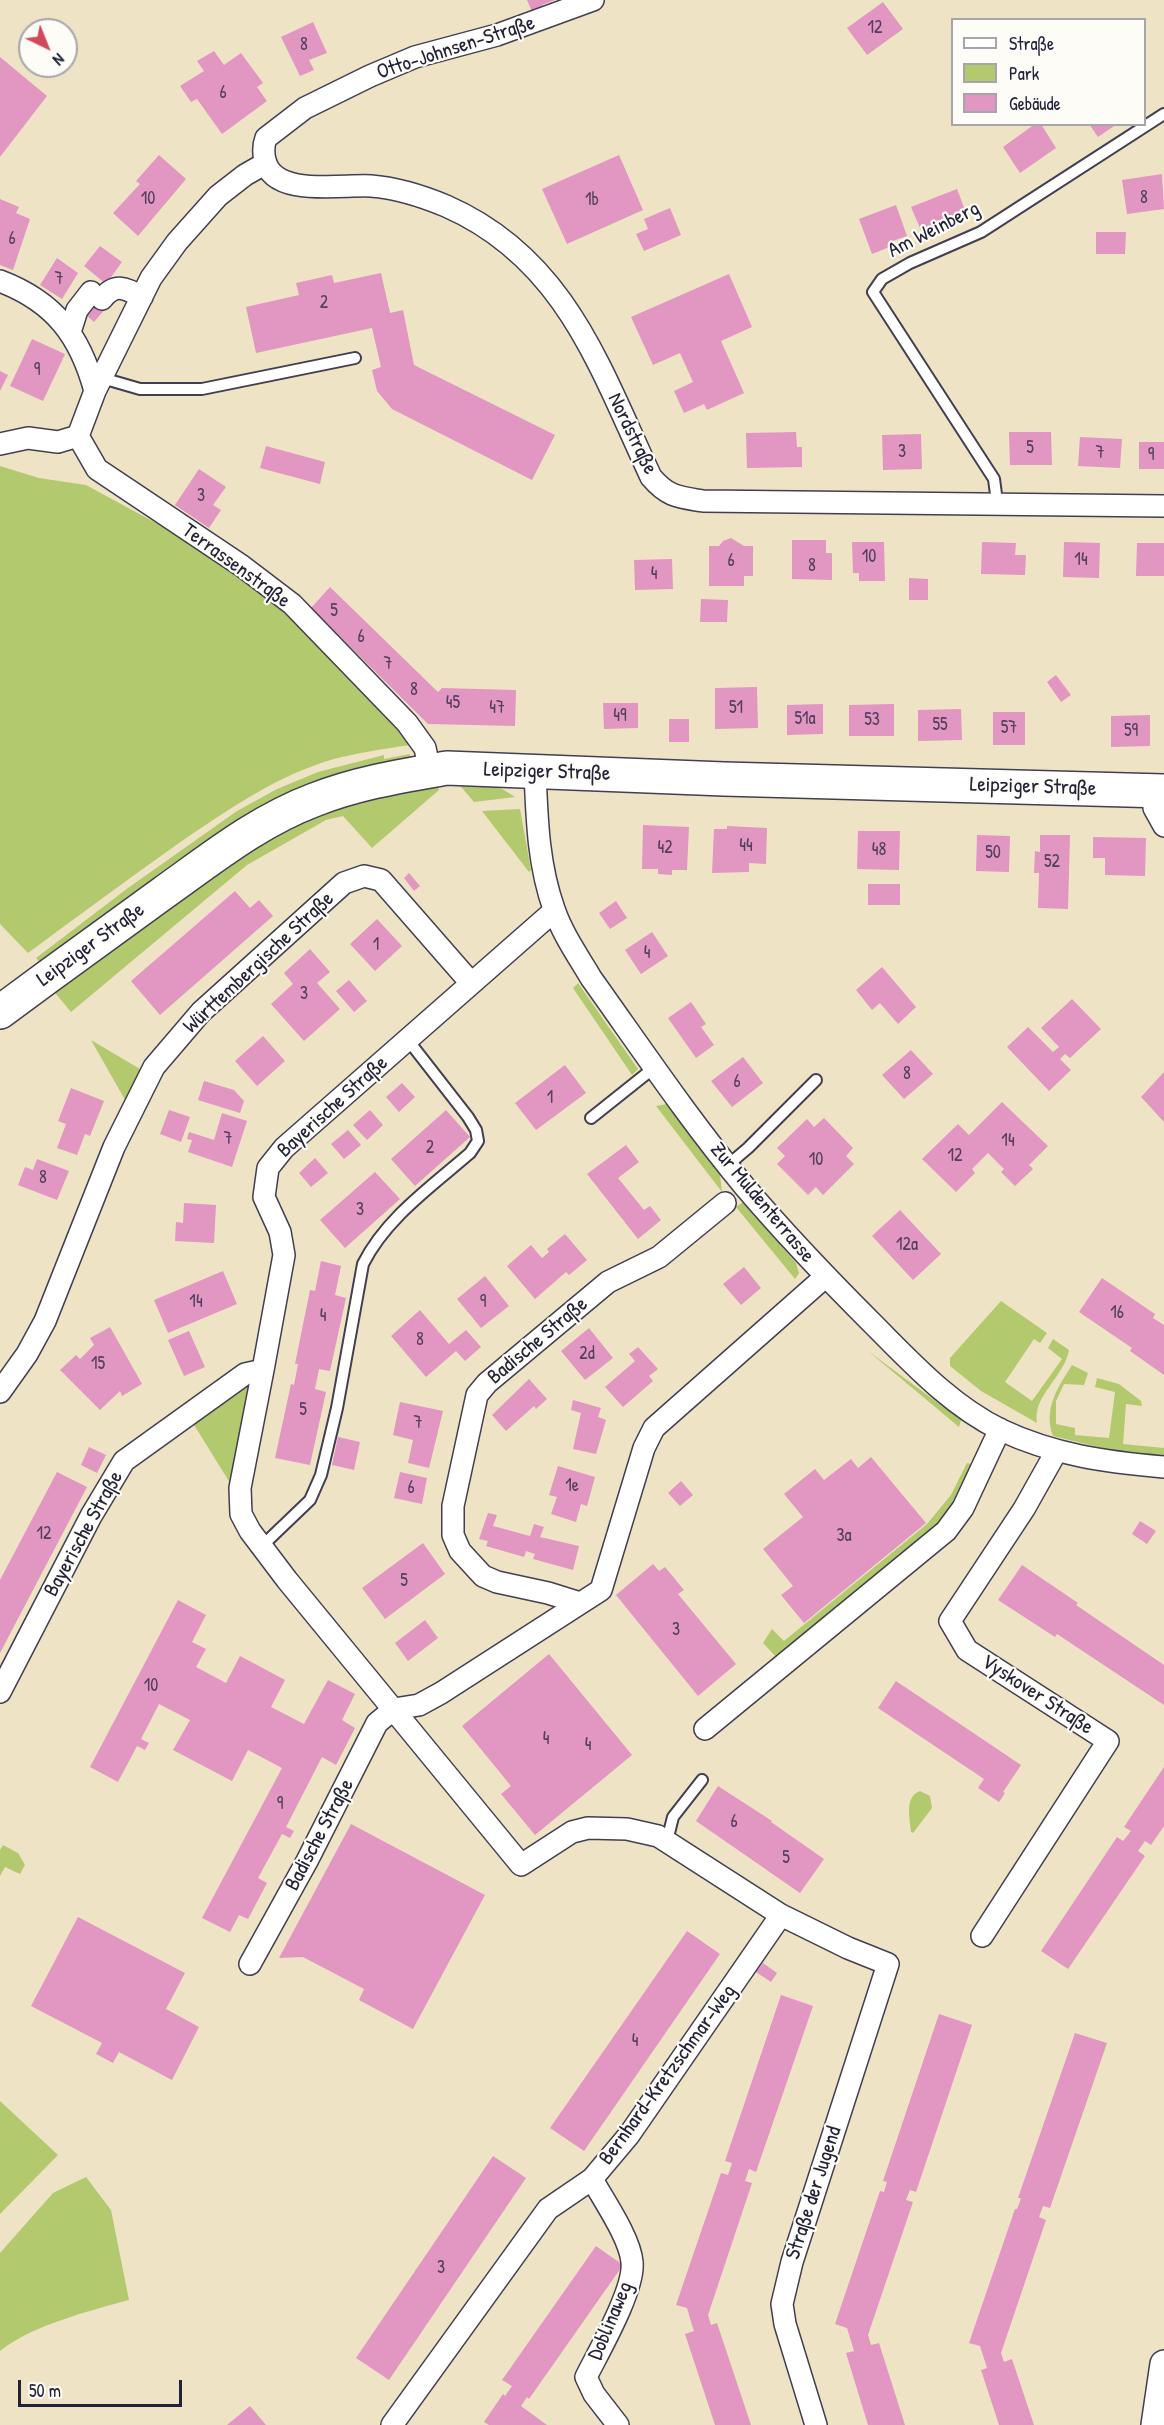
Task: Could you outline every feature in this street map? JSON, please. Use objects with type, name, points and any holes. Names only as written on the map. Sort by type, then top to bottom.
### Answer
[{"type":"main road","name":"Leipziger Straße","points":[[0,1012],[220,851],[264,823],[313,800],[368,782],[447,768],[724,779],[1159,790]]},
{"type":"street","name":"Otto-Johnsen-Straße","points":[[266,163],[263,145],[266,138],[305,108],[331,93],[416,57],[497,35],[593,0]]},
{"type":"street","points":[[0,444],[28,438],[58,442],[78,436],[99,385],[151,278],[177,242],[211,205],[245,175],[266,163]]},
{"type":"street","name":"Nordstraße","points":[[266,163],[271,173],[283,182],[297,185],[372,186],[410,193],[447,207],[499,236],[532,264],[574,318],[651,477],[663,491],[676,497],[703,501],[997,502],[1164,506]]},
{"type":"street","points":[[0,281],[12,285],[58,316],[70,332],[99,385]]},
{"type":"street","points":[[70,332],[77,310],[96,295],[122,287],[141,297]]},
{"type":"street","name":"Terrassenstraße","points":[[78,436],[97,469],[242,566],[292,604],[407,723],[425,748],[430,771]]},
{"type":"street","name":"Zur Muldenterrasse","points":[[535,772],[538,845],[554,911],[591,978],[728,1165],[735,1195],[825,1277],[921,1373],[955,1400],[1000,1429],[1056,1452],[1119,1463],[1164,1467]]},
{"type":"street","points":[[1159,790],[1154,808],[1164,826]]},
{"type":"street","name":"Württembergische Straße","points":[[0,1392],[27,1354],[45,1321],[114,1147],[154,1067],[201,1012],[344,883],[364,876],[381,880],[471,983]]},
{"type":"street","name":"Bayerische Straße","points":[[393,1709],[287,1581],[250,1531],[241,1514],[240,1488],[284,1255],[280,1232],[264,1197],[268,1168],[284,1148],[554,911]]},
{"type":"street","name":"Badische Straße","points":[[580,1604],[548,1593],[497,1582],[483,1576],[460,1551],[453,1535],[453,1506],[477,1395],[487,1383],[608,1282],[659,1257],[735,1195]]},
{"type":"street","points":[[393,1709],[419,1705],[441,1693],[601,1590],[644,1448],[654,1428],[825,1277]]},
{"type":"street","name":"Bayerische Straße","points":[[0,1692],[91,1516],[124,1461],[245,1374],[263,1370]]},
{"type":"street","points":[[705,1730],[946,1531],[963,1508],[1000,1429]]},
{"type":"street","name":"Vyskover Straße","points":[[982,1936],[1108,1741],[967,1650],[950,1620],[1024,1509],[1056,1452]]},
{"type":"street","points":[[393,1709],[521,1865],[572,1832],[588,1828],[627,1828],[658,1836],[667,1841],[781,1915]]},
{"type":"street","name":"Badische Straße","points":[[250,1964],[307,1861],[378,1723],[393,1709]]},
{"type":"street","name":"Straße der Jugend","points":[[781,1915],[848,1948],[888,1964],[792,2262],[782,2304],[785,2324],[816,2425]]},
{"type":"street","name":"Bernhard-Kretzschmar-Weg","points":[[392,2425],[548,2209],[592,2179],[629,2135],[781,1915]]},
{"type":"street","name":"Doblinaweg","points":[[592,2179],[621,2229],[632,2262],[629,2286],[586,2377],[594,2394],[618,2425]]},
{"type":"street","points":[[1155,2425],[1164,2364]]},
{"type":"lane","name":"Am Weinberg","points":[[1146,125],[1164,114]]},
{"type":"lane","name":"Am Weinberg","points":[[997,502],[994,479],[873,292],[882,279],[891,273],[981,232],[1145,126]]},
{"type":"lane","points":[[99,385],[140,389],[202,389],[355,358]]},
{"type":"lane","points":[[262,1546],[310,1500],[321,1475],[337,1408],[363,1264],[373,1244],[401,1214],[470,1153],[478,1141],[476,1130],[468,1117],[408,1040]]},
{"type":"lane","points":[[591,1118],[654,1067]]},
{"type":"lane","points":[[728,1165],[816,1080]]},
{"type":"lane","points":[[667,1841],[674,1816],[702,1780]]},
{"type":"green space","points":[[0,466],[39,478],[86,485],[213,554],[263,588],[384,708],[410,745],[337,758],[295,773],[260,791],[179,843],[28,953],[0,924]]},
{"type":"green space","points":[[410,754],[411,761],[364,772],[43,967],[36,958],[128,888],[237,811],[277,789],[318,772],[384,755],[384,759]]},
{"type":"green space","points":[[436,780],[439,790],[372,848],[343,816],[326,820],[247,865],[71,1012],[52,989],[224,860],[301,816]]},
{"type":"green space","points":[[456,781],[496,785],[515,797],[474,802]]},
{"type":"green space","points":[[520,809],[531,870],[529,872],[482,811]]},
{"type":"green space","points":[[578,983],[638,1069],[632,1075],[573,988]]},
{"type":"green space","points":[[91,1040],[145,1072],[128,1105]]},
{"type":"green space","points":[[667,1104],[720,1175],[722,1192],[656,1106]]},
{"type":"green space","points":[[743,1202],[796,1263],[799,1273],[795,1279],[736,1207]]},
{"type":"green space","points":[[1001,1301],[1047,1333],[1040,1343],[1034,1339],[1005,1382],[1032,1401],[1062,1359],[1048,1348],[1053,1339],[1069,1350],[1062,1369],[1039,1404],[1037,1423],[981,1391],[950,1366],[950,1358]]},
{"type":"green space","points":[[868,1351],[961,1420],[959,1427]]},
{"type":"green space","points":[[1072,1365],[1088,1373],[1084,1385],[1064,1384],[1056,1401],[1056,1424],[1075,1428],[1075,1435],[1109,1438],[1115,1392],[1095,1387],[1097,1378],[1119,1384],[1141,1401],[1142,1406],[1126,1404],[1123,1444],[1164,1448],[1164,1455],[1118,1452],[1053,1436],[1050,1426],[1051,1407],[1057,1390]]},
{"type":"green space","points":[[246,1381],[252,1384],[234,1481],[230,1483],[191,1420]]},
{"type":"green space","points":[[967,1463],[976,1465],[956,1507],[937,1530],[777,1658],[763,1643],[772,1629],[784,1641],[927,1524],[951,1495]]},
{"type":"green space","points":[[920,1791],[930,1796],[932,1808],[913,1833],[911,1832],[909,1808],[912,1798]]},
{"type":"green space","points":[[3,1845],[18,1853],[25,1865],[20,1874],[5,1867],[0,1876],[0,1850]]},
{"type":"green space","points":[[0,2101],[58,2155],[0,2214]]},
{"type":"green space","points":[[86,2177],[111,2210],[129,2300],[45,2326],[0,2351],[0,2253],[53,2193]]},
{"type":"building","points":[[527,0],[555,0],[542,5],[544,9],[533,14]]},
{"type":"building","points":[[883,2],[903,29],[867,55],[847,28]]},
{"type":"building","points":[[313,22],[327,53],[309,60],[314,70],[300,76],[281,37]]},
{"type":"building","points":[[214,51],[224,65],[241,53],[263,83],[257,87],[267,101],[222,134],[197,99],[191,102],[180,86],[204,71],[197,61]]},
{"type":"building","points":[[0,57],[18,72],[18,78],[25,78],[47,96],[0,157]]},
{"type":"building","points":[[1032,126],[1042,126],[1056,148],[1020,173],[1003,147]]},
{"type":"building","points":[[1090,126],[1114,126],[1098,137]]},
{"type":"building","points":[[159,155],[186,179],[138,236],[113,213],[140,184],[136,181]]},
{"type":"building","points":[[619,155],[643,210],[567,244],[542,189]]},
{"type":"building","points":[[1162,174],[1164,209],[1127,214],[1122,180]]},
{"type":"building","points":[[957,189],[968,218],[923,235],[911,207]]},
{"type":"building","points":[[0,199],[19,207],[16,213],[30,219],[13,270],[0,265]]},
{"type":"building","points":[[896,205],[907,236],[890,242],[892,246],[872,254],[859,219]]},
{"type":"building","points":[[670,208],[681,235],[644,251],[636,234],[648,229],[644,219]]},
{"type":"building","points":[[1096,232],[1126,232],[1125,254],[1096,254]]},
{"type":"building","points":[[100,246],[122,262],[106,284],[84,266]]},
{"type":"building","points":[[57,258],[78,273],[62,299],[40,285]]},
{"type":"building","points":[[381,273],[390,313],[403,310],[414,365],[555,435],[532,480],[392,409],[377,391],[372,370],[381,367],[372,328],[256,353],[246,307],[299,295],[296,283],[332,275],[334,283]]},
{"type":"building","points":[[729,274],[752,327],[721,341],[744,393],[707,410],[704,404],[684,413],[674,391],[693,382],[680,353],[653,365],[631,317]]},
{"type":"building","points":[[97,298],[107,307],[94,322],[84,313]]},
{"type":"building","points":[[32,339],[65,354],[43,401],[10,386]]},
{"type":"building","points":[[0,371],[8,375],[0,391]]},
{"type":"building","points":[[796,432],[797,447],[802,447],[802,467],[747,468],[746,433]]},
{"type":"building","points":[[1009,432],[1051,432],[1052,465],[1010,465]]},
{"type":"building","points":[[921,434],[922,469],[883,470],[882,435]]},
{"type":"building","points":[[1080,437],[1122,439],[1120,468],[1078,466]]},
{"type":"building","points":[[1139,442],[1164,442],[1164,469],[1139,469]]},
{"type":"building","points":[[266,446],[325,462],[320,484],[260,468]]},
{"type":"building","points":[[199,469],[226,487],[213,505],[221,510],[209,528],[175,505]]},
{"type":"building","points":[[731,538],[744,546],[753,546],[753,576],[744,576],[744,586],[709,586],[709,546],[719,546],[723,541]]},
{"type":"building","points":[[792,540],[826,540],[826,553],[832,553],[832,580],[792,579]]},
{"type":"building","points":[[852,542],[884,542],[885,581],[859,581],[859,573],[853,573]]},
{"type":"building","points":[[982,542],[1016,543],[1015,555],[1026,555],[1025,575],[981,574]]},
{"type":"building","points":[[1064,542],[1100,543],[1099,578],[1063,577]]},
{"type":"building","points":[[1137,543],[1164,543],[1164,576],[1136,576]]},
{"type":"building","points":[[672,559],[673,589],[635,590],[634,560]]},
{"type":"building","points":[[909,578],[928,579],[928,600],[909,600]]},
{"type":"building","points":[[330,587],[438,692],[442,688],[516,690],[515,726],[428,724],[311,608]]},
{"type":"building","points":[[701,599],[728,600],[727,622],[700,622]]},
{"type":"building","points":[[1056,675],[1071,695],[1061,702],[1047,682]]},
{"type":"building","points":[[757,687],[758,728],[715,729],[715,688]]},
{"type":"building","points":[[603,703],[638,703],[638,728],[604,729]]},
{"type":"building","points":[[823,704],[823,734],[787,735],[787,705]]},
{"type":"building","points":[[894,704],[894,736],[849,736],[849,705]]},
{"type":"building","points":[[961,709],[962,740],[918,741],[918,710]]},
{"type":"building","points":[[993,712],[1025,712],[1025,745],[993,745]]},
{"type":"building","points":[[1150,715],[1150,746],[1111,747],[1111,716]]},
{"type":"building","points":[[669,719],[689,719],[689,742],[669,742]]},
{"type":"building","points":[[643,825],[689,827],[687,870],[672,870],[672,875],[658,874],[658,869],[642,869]]},
{"type":"building","points":[[727,826],[767,828],[766,864],[749,863],[749,872],[712,873],[714,829],[727,829]]},
{"type":"building","points":[[858,831],[900,831],[899,870],[857,869]]},
{"type":"building","points":[[977,835],[1010,836],[1009,872],[976,871]]},
{"type":"building","points":[[1040,835],[1070,835],[1068,909],[1038,908],[1039,873],[1034,873],[1035,851],[1040,852]]},
{"type":"building","points":[[1093,837],[1146,838],[1145,876],[1105,875],[1105,858],[1093,858]]},
{"type":"building","points":[[409,873],[420,886],[414,891],[404,878]]},
{"type":"building","points":[[868,884],[900,884],[900,905],[868,905]]},
{"type":"building","points":[[235,891],[250,908],[259,900],[273,916],[160,1015],[131,981]]},
{"type":"building","points":[[616,901],[627,918],[610,929],[599,913]]},
{"type":"building","points":[[377,919],[402,946],[375,971],[350,944]]},
{"type":"building","points":[[652,932],[668,956],[641,974],[625,950]]},
{"type":"building","points":[[310,949],[330,972],[317,983],[340,1009],[304,1041],[271,1004],[293,984],[284,973]]},
{"type":"building","points":[[882,967],[916,1007],[898,1024],[880,1003],[872,1010],[856,990]]},
{"type":"building","points":[[349,980],[367,1001],[354,1012],[336,991]]},
{"type":"building","points":[[1072,999],[1101,1029],[1070,1058],[1065,1054],[1060,1059],[1071,1070],[1049,1091],[1007,1047],[1028,1027],[1053,1052],[1059,1047],[1041,1028]]},
{"type":"building","points":[[691,1002],[706,1024],[701,1027],[714,1045],[696,1058],[668,1018]]},
{"type":"building","points":[[263,1036],[285,1061],[257,1086],[235,1061]]},
{"type":"building","points":[[911,1050],[933,1074],[904,1099],[882,1075]]},
{"type":"building","points":[[743,1057],[763,1083],[732,1107],[711,1081]]},
{"type":"building","points":[[565,1065],[586,1093],[536,1130],[515,1103]]},
{"type":"building","points":[[1164,1072],[1164,1122],[1141,1097]]},
{"type":"building","points":[[204,1081],[234,1090],[244,1101],[240,1113],[198,1100]]},
{"type":"building","points":[[402,1083],[415,1097],[399,1112],[386,1097]]},
{"type":"building","points":[[71,1088],[104,1101],[90,1136],[85,1134],[77,1155],[57,1148],[66,1124],[58,1121]]},
{"type":"building","points":[[1002,1102],[1048,1146],[1029,1165],[1033,1169],[1015,1186],[1001,1172],[1004,1169],[988,1153],[972,1169],[975,1173],[956,1192],[922,1159],[958,1124],[969,1135]]},
{"type":"building","points":[[169,1110],[190,1117],[181,1142],[160,1134]]},
{"type":"building","points":[[370,1110],[383,1125],[367,1140],[353,1125]]},
{"type":"building","points":[[446,1110],[470,1137],[415,1186],[391,1159]]},
{"type":"building","points":[[222,1113],[247,1121],[232,1167],[188,1152],[192,1140],[187,1139],[189,1132],[214,1140]]},
{"type":"building","points":[[824,1118],[853,1148],[846,1156],[854,1164],[823,1195],[816,1187],[808,1195],[777,1164],[785,1156],[777,1148],[807,1119],[814,1127]]},
{"type":"building","points":[[348,1130],[361,1145],[344,1159],[331,1144]]},
{"type":"building","points":[[626,1145],[639,1162],[618,1178],[644,1210],[650,1206],[661,1220],[638,1239],[587,1174]]},
{"type":"building","points":[[315,1158],[328,1173],[311,1187],[299,1173]]},
{"type":"building","points":[[37,1159],[69,1171],[57,1200],[18,1185],[25,1167],[33,1170]]},
{"type":"building","points":[[375,1172],[400,1199],[345,1248],[320,1220]]},
{"type":"building","points":[[184,1203],[216,1205],[214,1243],[175,1241],[176,1222],[183,1223]]},
{"type":"building","points":[[900,1210],[941,1254],[913,1280],[872,1236]]},
{"type":"building","points":[[565,1234],[587,1260],[569,1275],[566,1272],[535,1299],[507,1266],[531,1245],[542,1258],[549,1252],[547,1249]]},
{"type":"building","points":[[321,1261],[341,1266],[335,1295],[346,1298],[330,1371],[319,1369],[315,1389],[326,1392],[310,1465],[275,1458],[291,1384],[294,1385],[298,1364],[295,1364],[310,1290],[315,1291]]},
{"type":"building","points":[[744,1267],[761,1288],[741,1305],[723,1284]]},
{"type":"building","points":[[223,1271],[237,1304],[168,1333],[154,1300]]},
{"type":"building","points":[[485,1276],[509,1306],[481,1328],[457,1299]]},
{"type":"building","points":[[1102,1278],[1155,1314],[1153,1318],[1164,1325],[1164,1375],[1130,1351],[1132,1348],[1079,1312]]},
{"type":"building","points":[[420,1310],[449,1344],[466,1330],[481,1347],[465,1361],[456,1351],[426,1377],[391,1336]]},
{"type":"building","points":[[110,1327],[142,1384],[122,1396],[120,1391],[100,1410],[60,1370],[76,1355],[80,1359],[94,1345],[90,1338]]},
{"type":"building","points":[[589,1328],[613,1358],[585,1380],[561,1351]]},
{"type":"building","points":[[189,1331],[205,1367],[184,1376],[168,1340]]},
{"type":"building","points":[[638,1347],[658,1369],[649,1376],[653,1381],[623,1407],[605,1387],[635,1361],[629,1354]]},
{"type":"building","points":[[529,1379],[547,1399],[536,1409],[534,1406],[506,1431],[492,1415]]},
{"type":"building","points":[[573,1400],[601,1408],[598,1417],[606,1420],[596,1454],[573,1449],[581,1413],[571,1410]]},
{"type":"building","points":[[400,1402],[443,1411],[429,1468],[408,1463],[413,1440],[393,1435]]},
{"type":"building","points":[[338,1437],[360,1442],[354,1470],[332,1465]]},
{"type":"building","points":[[89,1447],[106,1455],[97,1473],[81,1465]]},
{"type":"building","points":[[871,1457],[926,1523],[804,1623],[781,1595],[793,1586],[763,1549],[803,1517],[784,1494],[815,1469],[824,1480],[851,1459],[858,1468]]},
{"type":"building","points":[[558,1466],[595,1477],[587,1506],[581,1504],[576,1522],[551,1514],[557,1497],[549,1495]]},
{"type":"building","points":[[57,1472],[87,1487],[0,1653],[0,1580]]},
{"type":"building","points":[[400,1472],[427,1478],[422,1504],[394,1498]]},
{"type":"building","points":[[681,1481],[693,1495],[680,1506],[668,1493]]},
{"type":"building","points":[[488,1513],[497,1515],[493,1526],[530,1536],[534,1524],[544,1527],[540,1537],[579,1546],[573,1570],[533,1559],[535,1554],[526,1551],[524,1557],[486,1546],[488,1541],[479,1539]]},
{"type":"building","points":[[1140,1521],[1156,1531],[1147,1544],[1132,1534]]},
{"type":"building","points":[[423,1543],[445,1574],[385,1619],[362,1588]]},
{"type":"building","points":[[653,1564],[659,1571],[665,1567],[684,1590],[678,1594],[736,1664],[698,1696],[616,1595]]},
{"type":"building","points":[[1022,1565],[1164,1665],[1164,1705],[1057,1634],[1055,1637],[998,1600]]},
{"type":"building","points":[[178,1600],[206,1615],[192,1642],[206,1649],[196,1667],[226,1683],[240,1656],[285,1680],[271,1707],[304,1724],[328,1680],[355,1694],[342,1720],[355,1728],[336,1765],[322,1757],[286,1827],[294,1831],[290,1838],[282,1834],[258,1878],[267,1883],[248,1919],[239,1915],[230,1932],[202,1918],[282,1768],[248,1750],[232,1781],[173,1750],[190,1720],[159,1704],[141,1739],[149,1743],[145,1750],[137,1746],[118,1782],[90,1767]]},
{"type":"building","points":[[425,1620],[438,1638],[408,1661],[395,1643]]},
{"type":"building","points":[[549,1654],[632,1755],[535,1835],[501,1794],[511,1786],[462,1726]]},
{"type":"building","points":[[896,1681],[1021,1765],[999,1802],[978,1788],[984,1779],[878,1708]]},
{"type":"building","points":[[1164,1767],[1164,1826],[1151,1845],[1145,1841],[1138,1851],[1145,1856],[1068,1969],[1041,1951],[1117,1837],[1123,1841],[1131,1831],[1124,1827]]},
{"type":"building","points":[[718,1786],[772,1821],[824,1859],[800,1893],[696,1821]]},
{"type":"building","points":[[351,1824],[485,1895],[413,2029],[359,2000],[364,1989],[303,1957],[279,1958]]},
{"type":"building","points":[[78,1917],[185,1973],[166,2009],[199,2027],[172,2080],[119,2052],[113,2063],[96,2054],[102,2043],[31,2006]]},
{"type":"building","points":[[687,1931],[720,1954],[584,2151],[550,2128]]},
{"type":"building","points":[[763,1963],[777,1973],[771,1982],[756,1972]]},
{"type":"building","points":[[781,1995],[813,2006],[756,2172],[749,2169],[745,2181],[752,2183],[708,2315],[711,2325],[717,2323],[751,2425],[715,2425],[685,2334],[694,2331],[687,2308],[676,2305],[721,2173],[728,2175],[732,2163],[725,2161]]},
{"type":"building","points":[[939,2014],[972,2025],[916,2192],[910,2190],[906,2200],[913,2202],[868,2335],[871,2345],[879,2343],[905,2425],[868,2425],[846,2353],[854,2351],[847,2328],[835,2324],[880,2191],[884,2192],[887,2182],[883,2181]]},
{"type":"building","points":[[1075,2033],[1107,2043],[1050,2208],[1043,2206],[1039,2217],[1046,2220],[1001,2353],[1004,2362],[1012,2359],[1034,2425],[999,2425],[981,2370],[987,2368],[980,2346],[969,2343],[1015,2209],[1019,2204],[1021,2198],[1018,2198]]},
{"type":"building","points":[[493,2156],[526,2178],[389,2380],[356,2358]]},
{"type":"building","points":[[596,2246],[623,2265],[529,2399],[527,2397],[521,2406],[547,2425],[489,2425],[484,2422],[503,2394],[505,2396],[512,2386],[502,2380]]},
{"type":"building","points":[[250,2406],[266,2425],[227,2425]]}]
